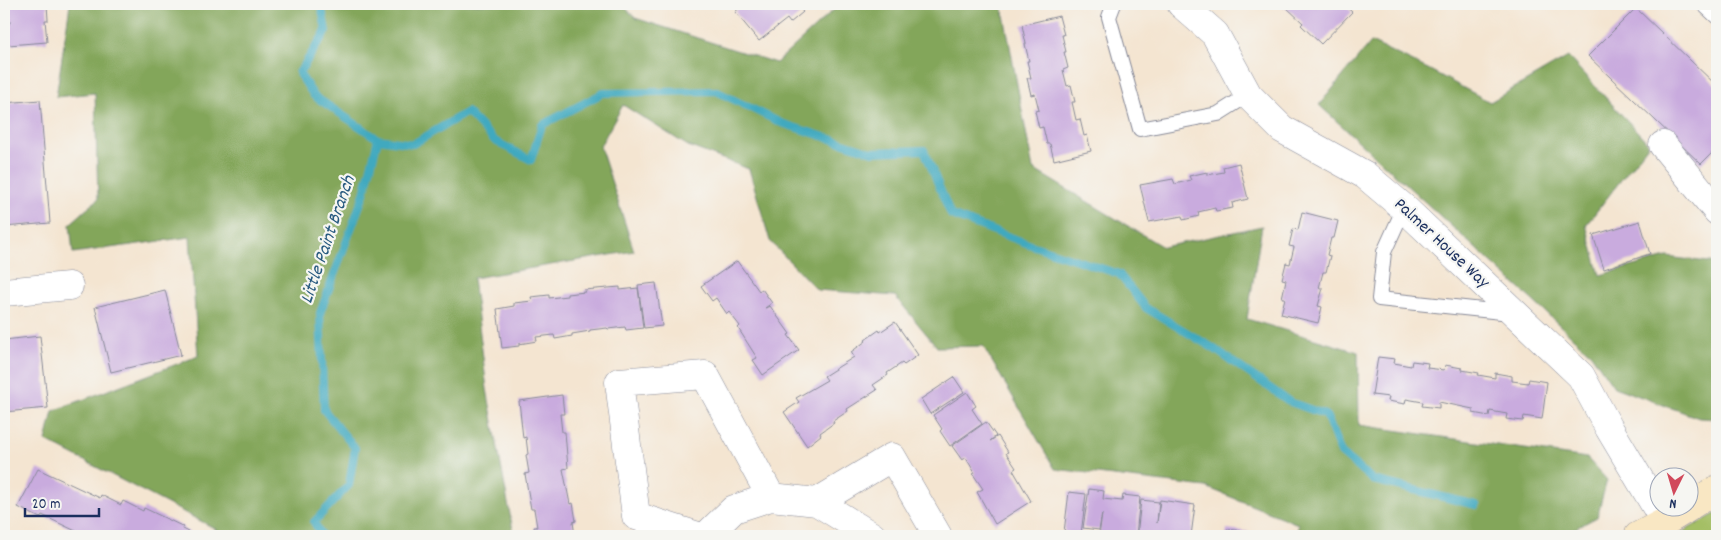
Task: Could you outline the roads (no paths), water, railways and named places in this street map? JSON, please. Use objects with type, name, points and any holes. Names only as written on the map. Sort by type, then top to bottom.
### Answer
[{"type":"street","name":"Palmer House Way","points":[[1181,4],[1215,34],[1248,94],[1282,129],[1365,175],[1404,208],[1581,376],[1609,428],[1665,522]]},
{"type":"street","points":[[1663,145],[1717,211]]},
{"type":"street","points":[[4,292],[69,286]]},
{"type":"street","points":[[698,536],[636,516],[619,382],[705,375],[771,497]]},
{"type":"street","points":[[817,502],[892,457],[938,536]]},
{"type":"street","points":[[1698,501],[1717,489]]},
{"type":"street","points":[[706,536],[734,508],[771,497],[817,502],[872,536]]},
{"type":"street","points":[[1638,536],[1671,518]]},
{"type":"lane","points":[[1114,4],[1109,18],[1140,128],[1218,114],[1248,94]]},
{"type":"lane","points":[[1703,4],[1717,17]]},
{"type":"lane","points":[[1404,208],[1384,252],[1379,299],[1514,314]]},
{"type":"waterway","name":"Little Paint Branch","points":[[321,4],[326,31],[299,73],[314,96],[378,139],[364,194],[320,313],[324,410],[355,448],[349,485],[314,522],[322,536]]},
{"type":"waterway","points":[[378,139],[413,144],[467,112],[495,141],[531,160],[542,125],[603,93],[716,91],[781,123],[872,152],[924,150],[951,215],[1034,246],[1119,274],[1146,308],[1213,348],[1290,402],[1326,415],[1341,453],[1373,480],[1476,505]]}]
